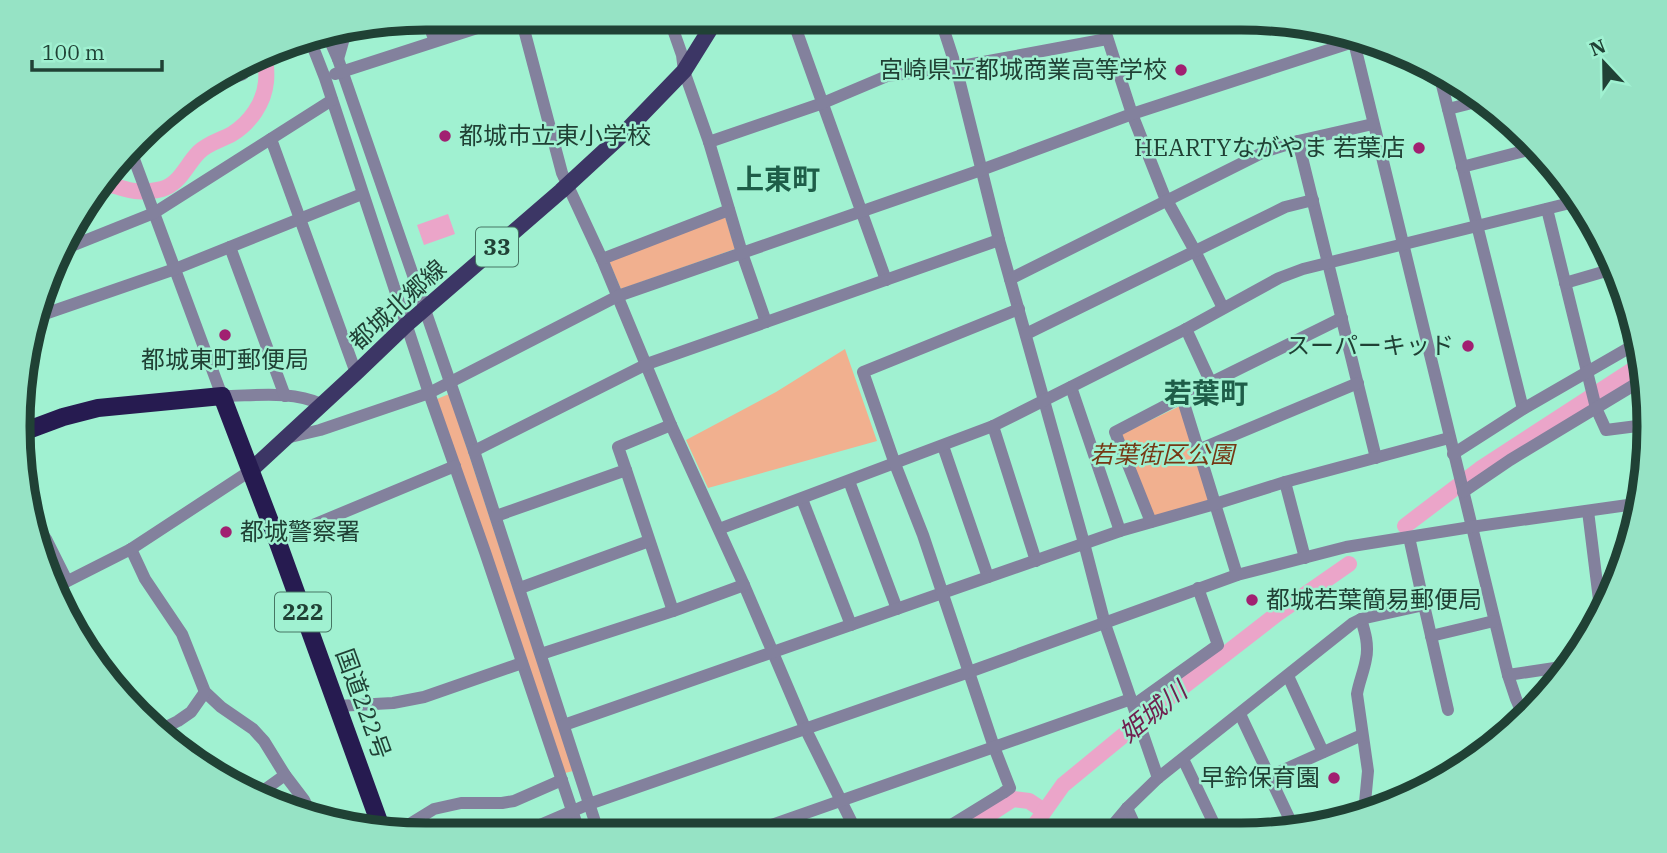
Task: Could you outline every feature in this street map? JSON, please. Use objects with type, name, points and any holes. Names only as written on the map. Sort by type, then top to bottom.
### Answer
[{"type":"highway","points":[[30,429],[98,408],[222,396]]},
{"type":"highway","name":"国道222号","points":[[222,396],[378,820]]},
{"type":"main road","name":"都城北郷線","points":[[250,471],[406,325],[569,185],[625,132],[684,71],[710,30]]},
{"type":"street","points":[[431,30],[435,41]]},
{"type":"street","points":[[325,78],[470,30]]},
{"type":"street","points":[[524,30],[562,173],[602,259],[671,425],[806,730],[852,823]]},
{"type":"street","points":[[673,30],[682,55],[684,71],[766,322]]},
{"type":"street","points":[[796,30],[886,280]]},
{"type":"street","points":[[944,30],[956,66],[999,240],[1105,624],[1158,778]]},
{"type":"street","points":[[1105,30],[1132,114],[1167,200],[1223,308]]},
{"type":"street","points":[[338,59],[344,38]]},
{"type":"street","points":[[709,142],[823,103],[887,76],[1108,39]]},
{"type":"street","points":[[330,41],[451,382],[595,823]]},
{"type":"street","points":[[286,438],[320,430],[429,393],[618,296],[981,170],[1132,114],[1347,44]]},
{"type":"street","points":[[313,47],[577,823]]},
{"type":"street","points":[[1355,47],[1494,621],[1520,708]]},
{"type":"street","points":[[1442,85],[1523,409]]},
{"type":"street","points":[[75,244],[152,207],[271,139],[332,100]]},
{"type":"street","points":[[1448,109],[1470,103]]},
{"type":"street","points":[[1010,279],[1265,152],[1298,141],[1373,124]]},
{"type":"street","points":[[271,139],[356,373]]},
{"type":"street","points":[[1298,141],[1376,458]]},
{"type":"street","points":[[1462,167],[1525,151]]},
{"type":"street","points":[[134,159],[222,396],[285,396],[309,398],[321,404]]},
{"type":"street","points":[[46,313],[175,269],[362,194]]},
{"type":"street","points":[[1026,334],[1285,208],[1313,200]]},
{"type":"street","points":[[719,529],[993,426],[1186,329],[1279,278],[1328,262],[1568,204]]},
{"type":"street","points":[[1547,209],[1596,408],[1606,430],[1637,426]]},
{"type":"street","points":[[602,259],[729,210]]},
{"type":"street","points":[[474,451],[647,364],[999,240]]},
{"type":"street","points":[[230,247],[285,396]]},
{"type":"street","points":[[1565,283],[1606,272]]},
{"type":"street","points":[[954,823],[1010,788],[923,535],[863,372],[1018,309]]},
{"type":"street","points":[[1151,522],[1115,432],[1342,318]]},
{"type":"street","points":[[1186,329],[1211,383]]},
{"type":"street","points":[[1453,455],[1523,409],[1630,348]]},
{"type":"street","points":[[1198,450],[1358,383]]},
{"type":"street","points":[[1462,489],[1635,385]]},
{"type":"street","points":[[1071,387],[1120,531]]},
{"type":"street","points":[[1182,397],[1237,575]]},
{"type":"street","points":[[671,425],[618,447],[673,611]]},
{"type":"street","points":[[993,426],[1036,561]]},
{"type":"street","points":[[564,725],[1120,531],[1215,505],[1285,482],[1450,438]]},
{"type":"street","points":[[943,446],[988,578]]},
{"type":"street","points":[[276,540],[455,466]]},
{"type":"street","points":[[496,516],[626,470]]},
{"type":"street","points":[[63,585],[131,549],[250,471]]},
{"type":"street","points":[[849,481],[897,609]]},
{"type":"street","points":[[1285,482],[1305,558]]},
{"type":"street","points":[[802,499],[851,625]]},
{"type":"street","points":[[545,823],[589,804],[806,730],[1237,575],[1346,547],[1630,505]]},
{"type":"street","points":[[1588,510],[1599,596]]},
{"type":"street","points":[[1409,537],[1448,710]]},
{"type":"street","points":[[520,588],[649,541]]},
{"type":"street","points":[[47,543],[67,581]]},
{"type":"street","points":[[131,549],[145,579],[182,634],[205,692],[221,708],[253,729],[264,741],[306,804]]},
{"type":"street","points":[[541,654],[744,585]]},
{"type":"street","points":[[1598,586],[1604,585]]},
{"type":"street","points":[[778,823],[994,747],[1133,702],[1217,645],[1198,589]]},
{"type":"street","points":[[1114,823],[1158,778],[1361,619],[1424,605]]},
{"type":"street","points":[[1361,619],[1367,638],[1367,649],[1357,694],[1368,771],[1365,803]]},
{"type":"street","points":[[1431,636],[1494,621]]},
{"type":"street","points":[[337,706],[393,703],[424,697],[522,663]]},
{"type":"street","points":[[1508,675],[1555,668]]},
{"type":"street","points":[[1288,676],[1323,752]]},
{"type":"street","points":[[166,726],[191,712],[205,692]]},
{"type":"street","points":[[1240,714],[1290,820]]},
{"type":"street","points":[[1270,776],[1362,735]]},
{"type":"street","points":[[1183,760],[1214,823]]},
{"type":"street","points":[[266,789],[285,775]]},
{"type":"street","points":[[412,822],[434,809],[461,803],[514,801],[562,780]]},
{"type":"street","points":[[1127,808],[1134,823]]},
{"type":"green space","points":[[725,216],[735,249],[621,289],[608,259]]},
{"type":"green space","points":[[845,349],[877,441],[708,488],[686,440],[776,392]]},
{"type":"green space","points":[[449,394],[573,771],[565,773],[437,399]]},
{"type":"green space","name":"若葉街区公園","points":[[1180,406],[1209,500],[1153,517],[1120,435]]},
{"type":"shaded area","points":[[448,214],[455,234],[424,245],[417,225]]},
{"type":"waterway","points":[[111,186],[145,191],[162,189],[174,183],[203,149],[232,134],[255,112],[265,90],[265,64]]},
{"type":"waterway","name":"姫城川","points":[[1405,526],[1480,469],[1633,369]]},
{"type":"waterway","name":"姫城川","points":[[1036,823],[1063,785],[1277,614],[1349,564]]},
{"type":"waterway","name":"姫城川","points":[[976,823],[1013,799],[1029,801],[1044,811]]},
{"type":"place","name":"宮崎県立都城商業高等学校","points":[[1181,70]]},
{"type":"place","name":"都城市立東小学校","points":[[445,136]]},
{"type":"place","name":"HEARTYながやま 若葉店","points":[[1419,148]]},
{"type":"place","name":"都城東町郵便局","points":[[225,335]]},
{"type":"place","name":"スーパーキッド","points":[[1468,346]]},
{"type":"place","name":"都城警察署","points":[[226,532]]},
{"type":"place","name":"都城若葉簡易郵便局","points":[[1252,600]]},
{"type":"place","name":"早鈴保育園","points":[[1334,778]]},
{"type":"district","name":"上東町","points":[[778,179]]},
{"type":"district","name":"若葉町","points":[[1206,393]]}]
